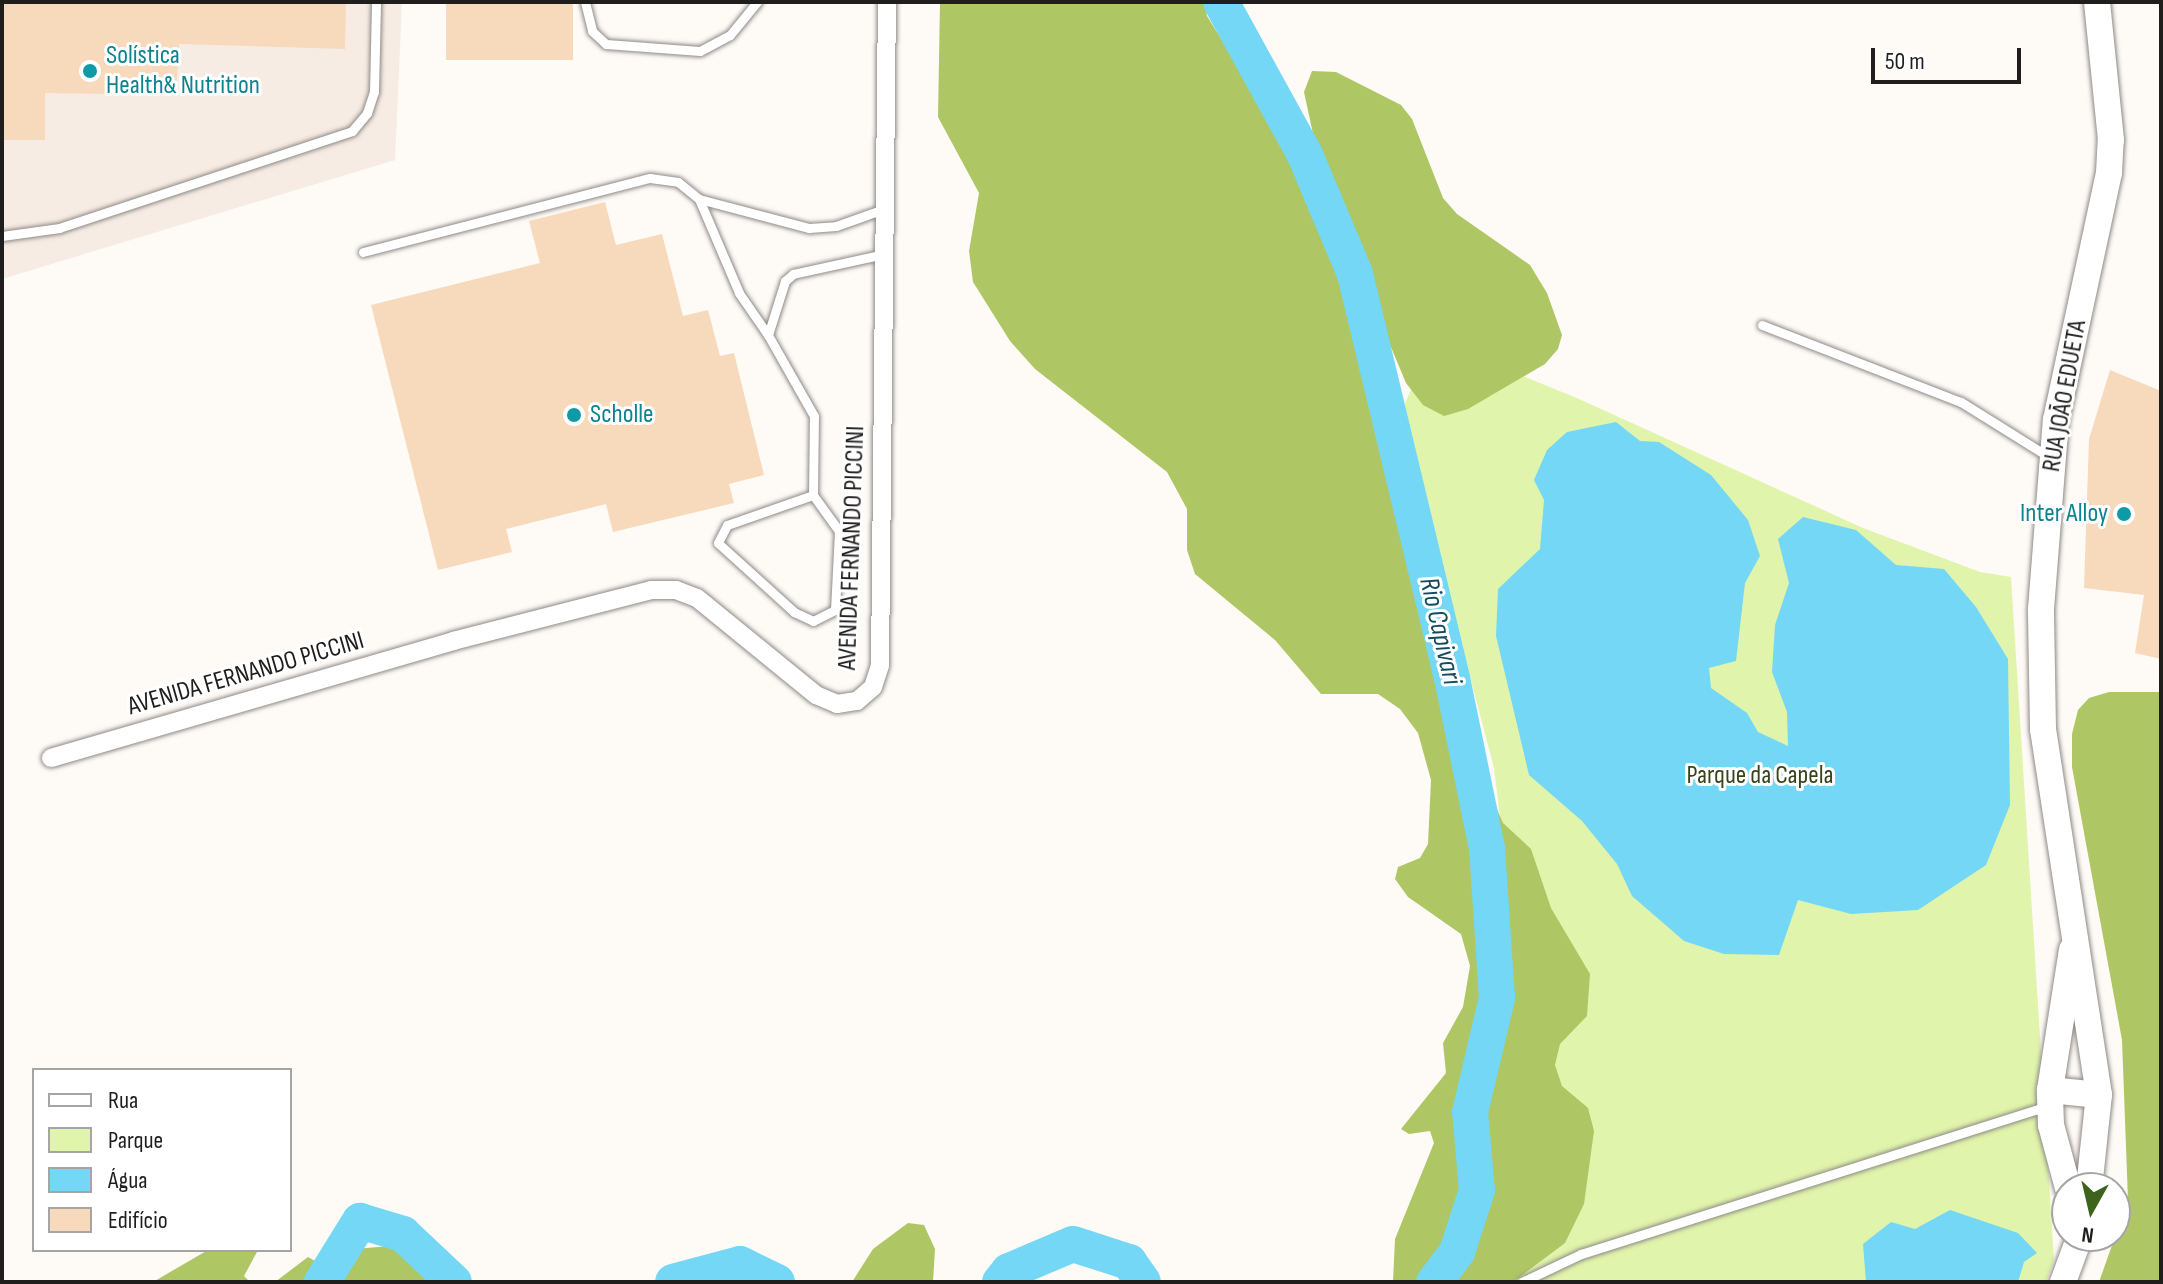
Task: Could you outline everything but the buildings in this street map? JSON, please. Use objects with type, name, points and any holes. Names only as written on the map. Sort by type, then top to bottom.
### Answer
[{"type":"street","name":"AVENIDA FERNANDO PICCINI","points":[[51,758],[453,641],[651,590],[676,590],[697,598],[816,695],[837,704],[857,701],[873,687],[880,665],[887,2]]},
{"type":"street","name":"RUA JOÃO EDUETA","points":[[2091,1172],[2099,1095],[2043,729],[2041,609],[2052,459],[2109,173],[2111,140],[2097,2]]},
{"type":"street","name":"RUA JOÃO EDUETA","points":[[2064,1172],[2050,1107],[2074,934]]},
{"type":"street","points":[[2096,1124],[2068,1129],[2050,1107],[2099,1095]]},
{"type":"street","points":[[2063,1282],[2071,1252]]},
{"type":"lane","points":[[2,236],[59,228],[352,131],[367,113],[374,92],[376,2]]},
{"type":"lane","points":[[585,2],[592,31],[606,44],[700,51],[730,35],[757,2]]},
{"type":"lane","points":[[363,252],[650,178],[678,182],[699,199],[809,228],[836,226],[884,209]]},
{"type":"lane","points":[[699,199],[739,293],[768,335],[814,416],[813,495],[835,522],[839,541],[835,610],[813,621],[794,612],[718,543],[727,525],[813,495]]},
{"type":"lane","points":[[768,335],[785,281],[793,274],[884,254]]},
{"type":"lane","points":[[1762,325],[1961,402],[2052,459]]},
{"type":"lane","points":[[1522,1282],[1581,1254],[2050,1107]]},
{"type":"shaded area","points":[[2,2],[402,2],[395,160],[2,279]]},
{"type":"green space","points":[[940,2],[1205,2],[1207,16],[1220,37],[1269,82],[1313,161],[1315,143],[1304,92],[1312,71],[1336,72],[1401,105],[1412,119],[1443,198],[1457,214],[1530,265],[1547,293],[1562,335],[1558,349],[1545,364],[1468,409],[1444,416],[1423,405],[1406,383],[1378,316],[1413,541],[1446,639],[1470,748],[1503,823],[1531,849],[1551,908],[1590,974],[1587,1016],[1560,1044],[1555,1065],[1562,1086],[1588,1108],[1594,1131],[1584,1204],[1565,1243],[1513,1282],[1393,1282],[1395,1239],[1434,1143],[1430,1131],[1409,1134],[1401,1129],[1446,1073],[1443,1043],[1463,1007],[1470,966],[1461,934],[1408,897],[1395,879],[1398,867],[1420,858],[1428,844],[1431,780],[1418,733],[1400,709],[1378,694],[1321,694],[1275,640],[1195,574],[1187,550],[1187,509],[1167,472],[1035,369],[1010,341],[973,282],[969,251],[979,193],[938,117]]},
{"type":"green space","name":"Parque da Capela","points":[[1432,339],[1579,399],[1863,528],[1980,572],[2011,577],[2051,1252],[2054,1260],[2046,1282],[1456,1282],[1521,990],[1494,768],[1401,413]]},
{"type":"green space","points":[[2109,692],[2161,692],[2161,1282],[2099,1282],[2110,1252],[2131,1252],[2131,1172],[2127,1172],[2122,1040],[2072,767],[2072,734],[2078,710],[2089,698]]},
{"type":"green space","points":[[908,1223],[924,1225],[935,1249],[933,1282],[852,1282],[873,1249]]},
{"type":"green space","points":[[411,1244],[443,1249],[467,1282],[275,1282],[308,1257],[315,1261],[345,1250]]},
{"type":"green space","points":[[205,1252],[257,1252],[244,1276],[250,1282],[153,1282]]},
{"type":"water","points":[[1616,422],[1640,441],[1659,442],[1711,475],[1748,520],[1760,556],[1745,583],[1736,661],[1709,668],[1711,688],[1747,713],[1758,732],[1788,746],[1787,712],[1772,672],[1775,625],[1789,583],[1778,539],[1803,517],[1856,530],[1896,565],[1944,569],[1976,607],[2008,659],[2010,805],[1986,865],[1918,910],[1851,914],[1798,900],[1779,955],[1724,954],[1684,941],[1632,896],[1617,864],[1582,821],[1529,775],[1496,636],[1498,589],[1540,549],[1544,500],[1534,480],[1547,450],[1567,432]]},
{"type":"water","points":[[1950,1210],[2018,1233],[2037,1253],[2024,1262],[2018,1282],[1866,1282],[1863,1244],[1891,1222],[1915,1229]]},
{"type":"waterway","name":"Rio Capivari","points":[[1221,2],[1305,155],[1355,274],[1452,678],[1487,848],[1497,998],[1470,1112],[1477,1190],[1457,1252],[1434,1282]]},
{"type":"waterway","name":"Rio Capivari","points":[[322,1282],[360,1221],[403,1234],[454,1282]]},
{"type":"waterway","name":"Rio Capivari","points":[[1000,1282],[1009,1271],[1073,1244],[1129,1262],[1143,1282]]},
{"type":"waterway","name":"Rio Capivari","points":[[673,1282],[740,1264],[777,1282]]},
{"type":"place","name":"Solística Health& Nutrition","points":[[90,71]]},
{"type":"place","name":"Scholle","points":[[574,415]]},
{"type":"place","name":"Inter Alloy","points":[[2124,514]]}]
